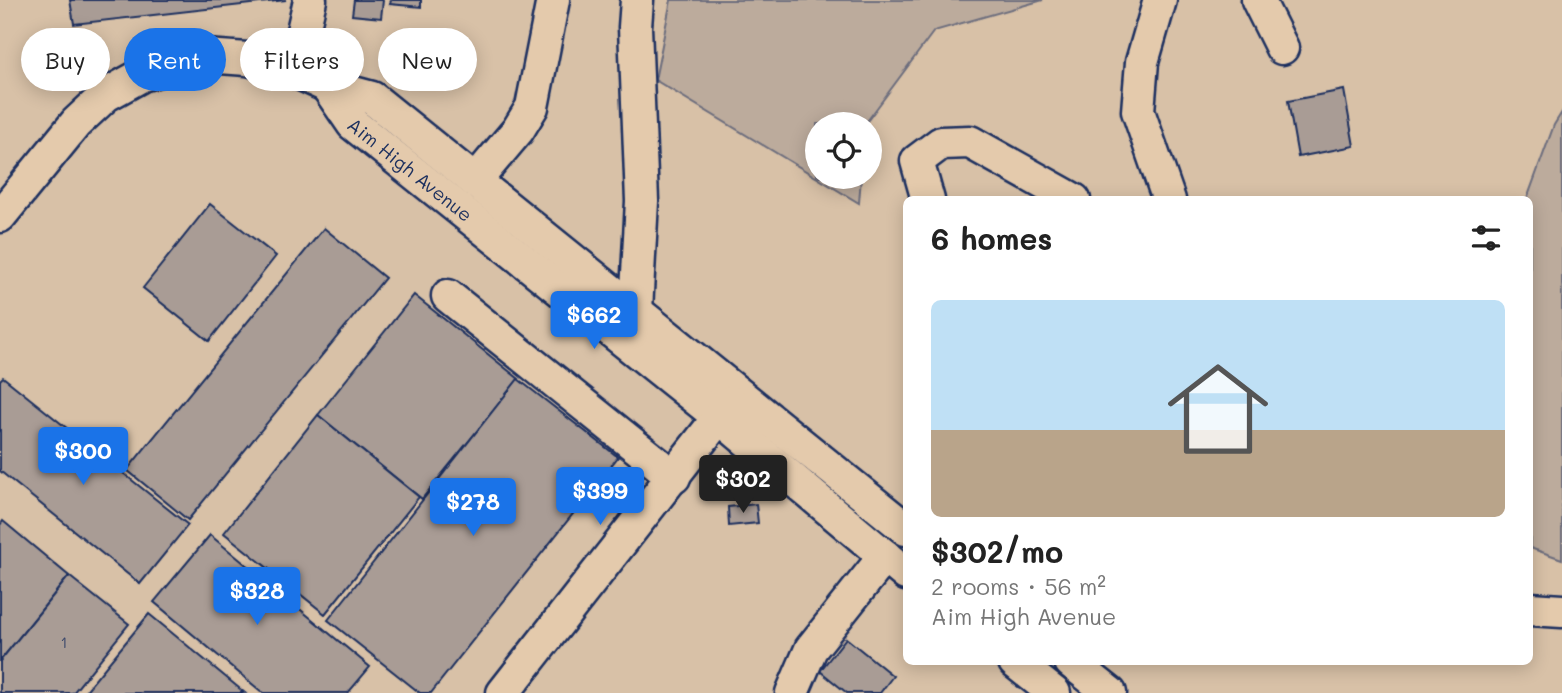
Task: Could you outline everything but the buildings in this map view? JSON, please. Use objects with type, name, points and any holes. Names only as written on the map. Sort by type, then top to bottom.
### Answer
[{"type":"street","points":[[304,28],[310,0]]},
{"type":"street","points":[[475,181],[518,130],[532,107],[553,0]]},
{"type":"street","points":[[636,310],[642,201],[635,27],[637,0]]},
{"type":"street","points":[[1160,0],[1142,62],[1138,111],[1168,196]]},
{"type":"street","points":[[1258,0],[1282,48]]},
{"type":"street","points":[[4,202],[76,123],[106,95],[142,75],[206,55],[240,58]]},
{"type":"street","name":"Aim High Avenue","points":[[330,91],[353,124],[719,417],[896,565]]},
{"type":"street","name":"Aim High Avenue","points":[[346,91],[372,98],[903,526]]},
{"type":"street","points":[[927,196],[917,162],[941,143],[970,142],[1067,196]]},
{"type":"street","points":[[448,296],[674,477]]},
{"type":"street","points":[[503,693],[738,393]]},
{"type":"street","points":[[792,693],[811,649],[896,565]]},
{"type":"street","points":[[1533,609],[1562,611]]},
{"type":"street","points":[[1019,665],[1054,693]]},
{"type":"street","points":[[1075,665],[1110,693]]},
{"type":"shaded area","points":[[671,0],[1043,0],[934,31],[874,112],[805,112],[805,170],[655,80]]},
{"type":"shaded area","points":[[1562,112],[1562,559],[1533,549],[1533,196],[1528,196],[1554,125]]},
{"type":"shaded area","points":[[836,189],[860,189],[859,203]]}]
